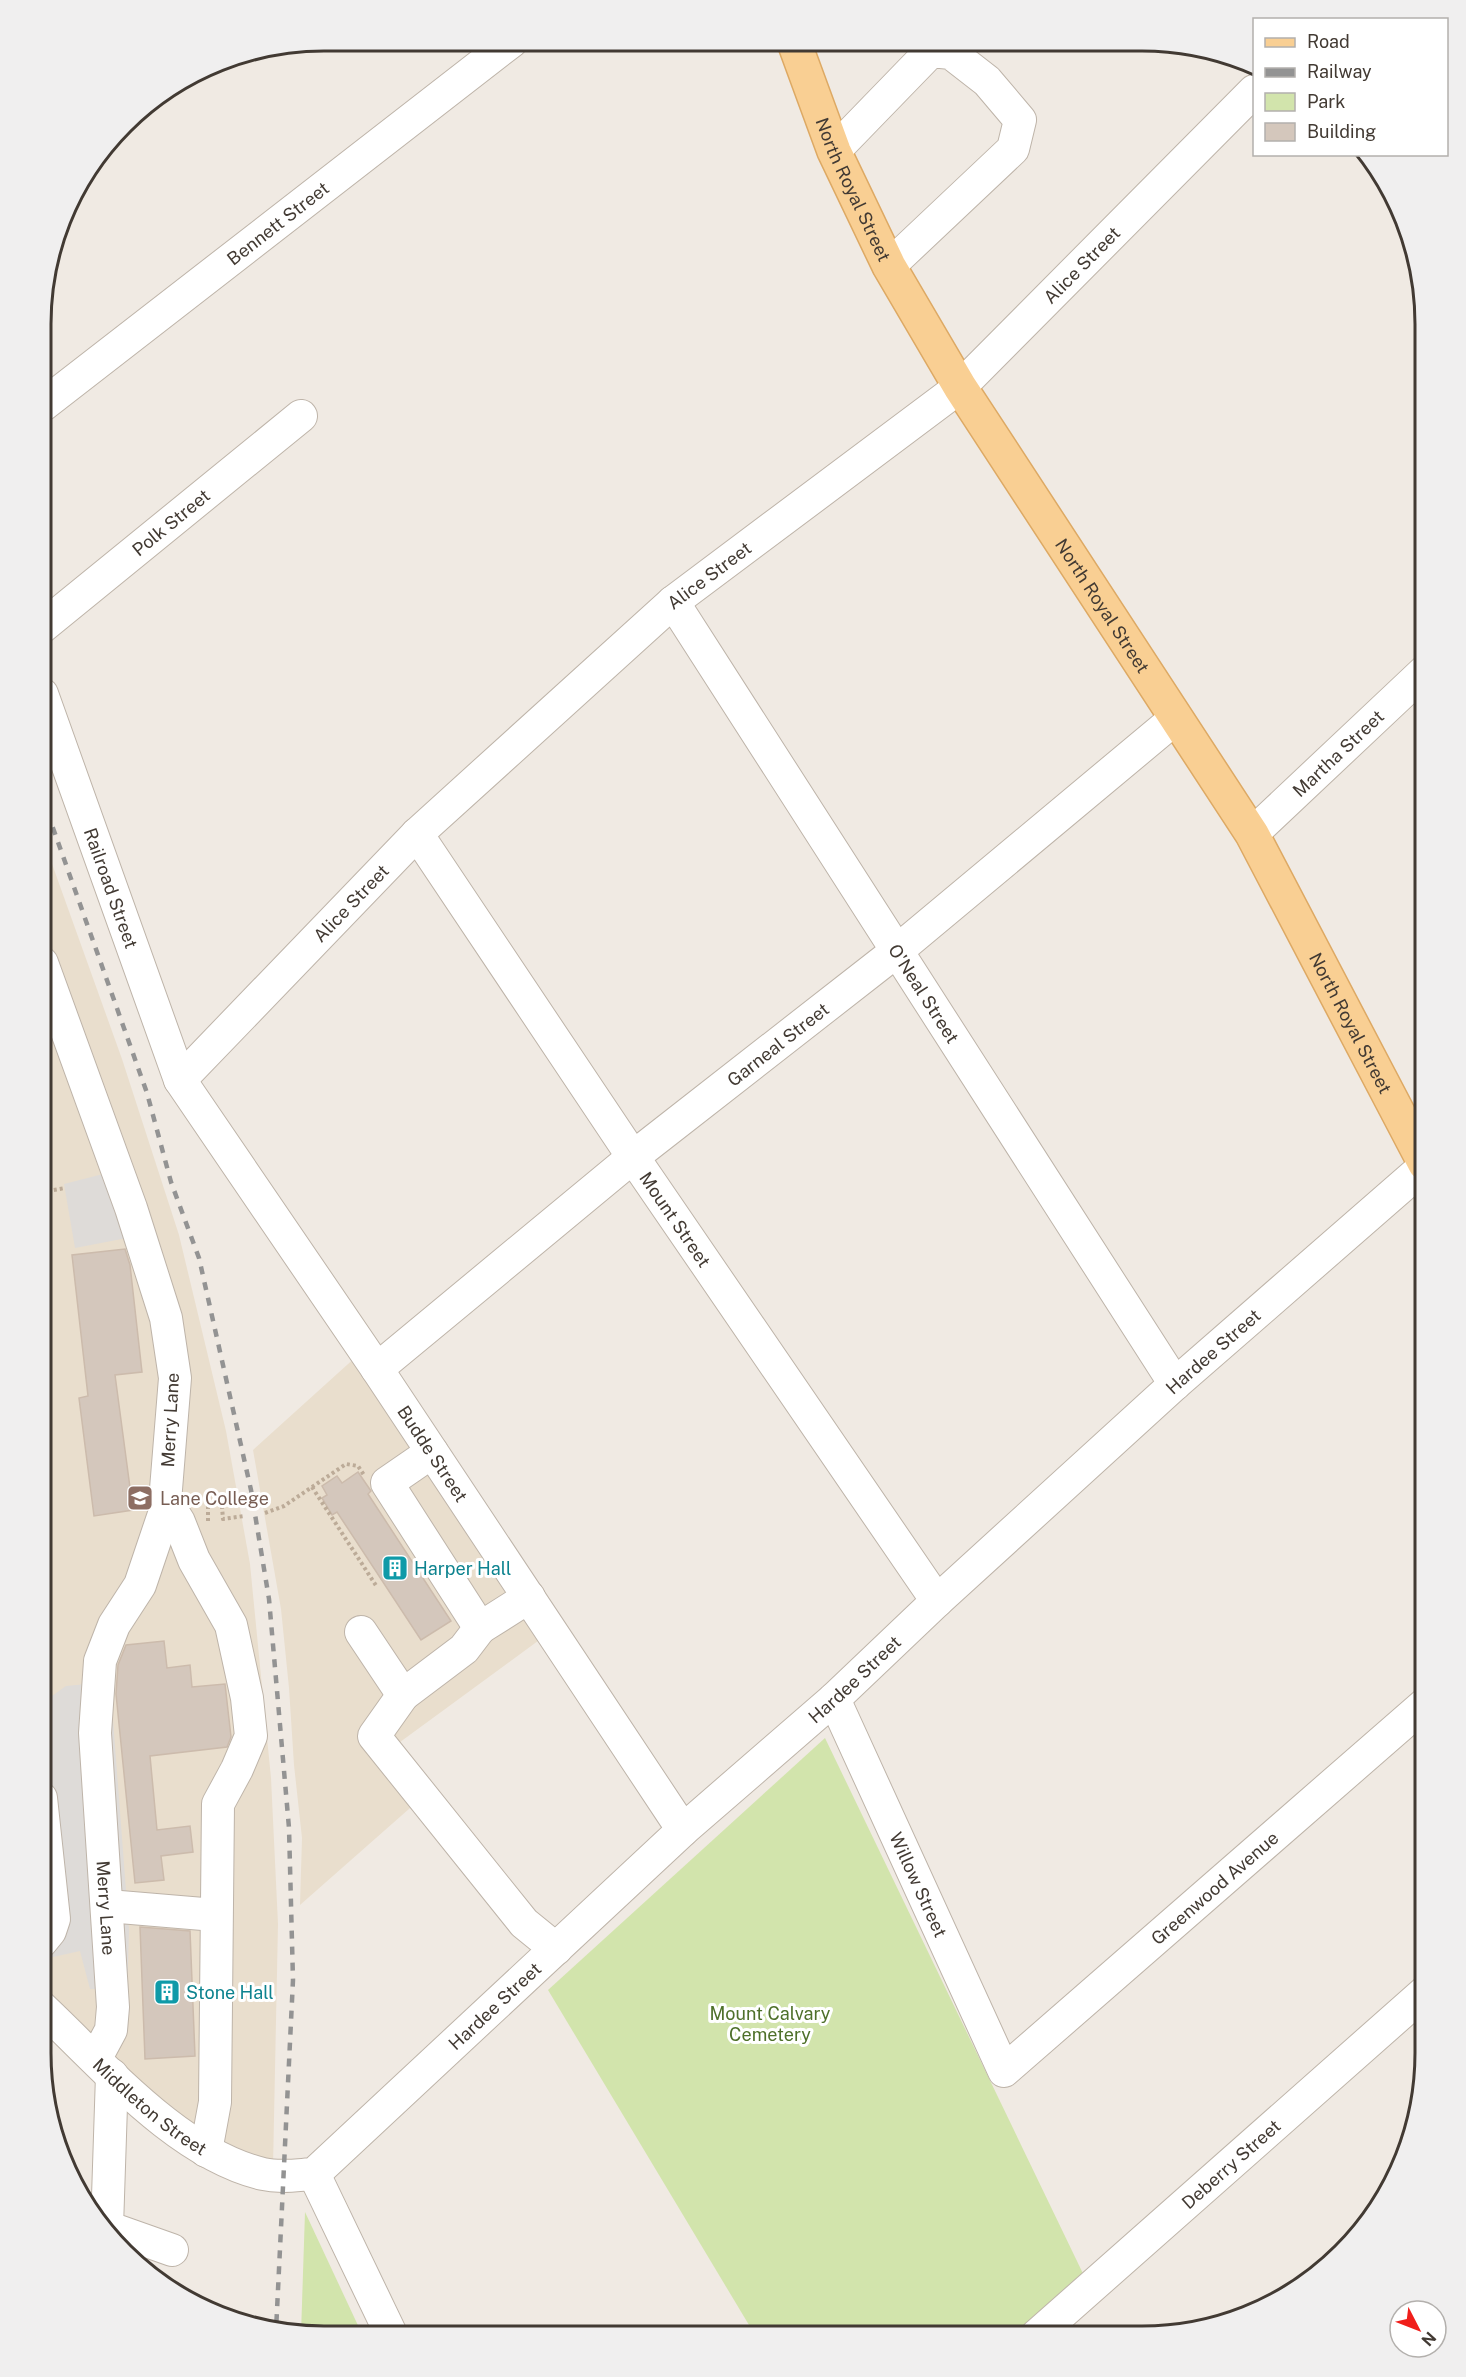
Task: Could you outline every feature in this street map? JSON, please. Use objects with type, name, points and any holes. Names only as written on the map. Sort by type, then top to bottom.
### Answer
[{"type":"main road","name":"North Royal Street","points":[[797,51],[834,151],[889,267],[960,387],[1252,834],[1415,1146]]},
{"type":"street","name":"Bennett Street","points":[[51,399],[499,51]]},
{"type":"street","points":[[834,151],[932,51],[951,53],[987,81],[1020,120],[1013,149],[889,267]]},
{"type":"street","name":"Alice Street","points":[[180,1080],[417,834],[673,602],[960,387],[1253,92]]},
{"type":"street","name":"Polk Street","points":[[51,620],[301,416]]},
{"type":"street","name":"O'Neal Street","points":[[673,602],[1175,1384]]},
{"type":"street","name":"Martha Street","points":[[1252,834],[1415,680]]},
{"type":"street","name":"Garneal Street","points":[[377,1369],[633,1157],[898,950],[1176,718]]},
{"type":"street","name":"Railroad Street","points":[[51,719],[180,1080]]},
{"type":"street","name":"Mount Street","points":[[417,834],[633,1157],[937,1601]]},
{"type":"street","name":"Merry Lane","points":[[51,988],[129,1201],[166,1318],[175,1378],[164,1514],[140,1585],[114,1625],[100,1661],[95,1733],[113,2007],[104,2067]]},
{"type":"street","name":"Budde Street","points":[[180,1080],[377,1369],[683,1830]]},
{"type":"street","name":"Hardee Street","points":[[314,2174],[683,1830],[834,1699],[937,1601],[1175,1384],[1415,1174]]},
{"type":"street","points":[[432,1452],[387,1483],[480,1628]]},
{"type":"street","points":[[165,1501],[178,1522],[194,1560],[231,1625],[247,1698],[250,1736],[237,1769],[218,1804],[215,1915],[215,2102],[206,2151]]},
{"type":"street","points":[[529,1597],[480,1628],[464,1649],[403,1695],[374,1736],[524,1923],[555,1949]]},
{"type":"street","points":[[361,1632],[403,1695]]},
{"type":"street","name":"Willow Street","points":[[834,1699],[1004,2071]]},
{"type":"street","name":"Greenwood Avenue","points":[[1004,2071],[1415,1713]]},
{"type":"street","points":[[51,1891],[54,1919],[51,1928]]},
{"type":"street","points":[[108,1906],[215,1915]]},
{"type":"street","name":"Deberry Street","points":[[1047,2326],[1415,2001]]},
{"type":"street","name":"Middleton Street","points":[[51,2017],[161,2117],[206,2151],[230,2164],[279,2176],[314,2174]]},
{"type":"street","points":[[104,2067],[107,2219]]},
{"type":"street","points":[[314,2174],[387,2326]]},
{"type":"street","points":[[117,2230],[172,2250]]},
{"type":"path","points":[[51,1190],[65,1188]]},
{"type":"path","points":[[265,1513],[284,1506],[352,1463],[358,1466],[367,1480]]},
{"type":"path","points":[[312,1487],[377,1587]]},
{"type":"path","points":[[206,1521],[208,1497],[221,1495],[223,1519],[244,1516]]},
{"type":"shaded area","name":"Lane College","points":[[51,861],[122,1059],[179,1235],[226,1431],[250,1564],[271,1778],[278,1924],[273,2167],[228,2155],[51,2009]]},
{"type":"shaded area","points":[[111,1172],[132,1237],[75,1248],[64,1184]]},
{"type":"shaded area","name":"Lane College","points":[[358,1355],[542,1638],[381,1756],[418,1801],[300,1905],[302,1838],[281,1609],[253,1450]]},
{"type":"shaded area","points":[[87,1684],[111,1693],[129,1930],[127,1999],[101,1989],[90,1989],[80,1951],[51,1957],[51,1697],[66,1686]]},
{"type":"green space","name":"Mount Calvary Cemetery","points":[[825,1738],[1089,2286],[1043,2326],[750,2326],[548,1990]]},
{"type":"green space","points":[[305,2212],[358,2326],[301,2325]]},
{"type":"building","points":[[125,1249],[130,1265],[142,1372],[115,1375],[133,1510],[94,1516],[79,1398],[88,1396],[72,1255]]},
{"type":"building","name":"Harper Hall","points":[[358,1472],[371,1491],[368,1494],[451,1621],[421,1640],[337,1512],[332,1515],[322,1498],[327,1495],[322,1486],[337,1476],[342,1483]]},
{"type":"building","points":[[164,1641],[167,1668],[190,1665],[192,1687],[225,1684],[231,1737],[227,1747],[150,1756],[157,1830],[190,1826],[193,1852],[161,1856],[164,1880],[135,1883],[116,1694],[118,1665],[126,1645]]},
{"type":"building","name":"Stone Hall","points":[[140,1927],[190,1931],[195,2056],[145,2059]]},
{"type":"railway","points":[[51,822],[147,1093],[171,1182],[199,1258],[251,1490],[269,1599],[289,1828],[293,1980],[276,2322]]},
{"type":"place","name":"Lane College","points":[[140,1498]]},
{"type":"place","name":"Harper Hall","points":[[395,1568]]},
{"type":"place","name":"Stone Hall","points":[[167,1992]]}]
